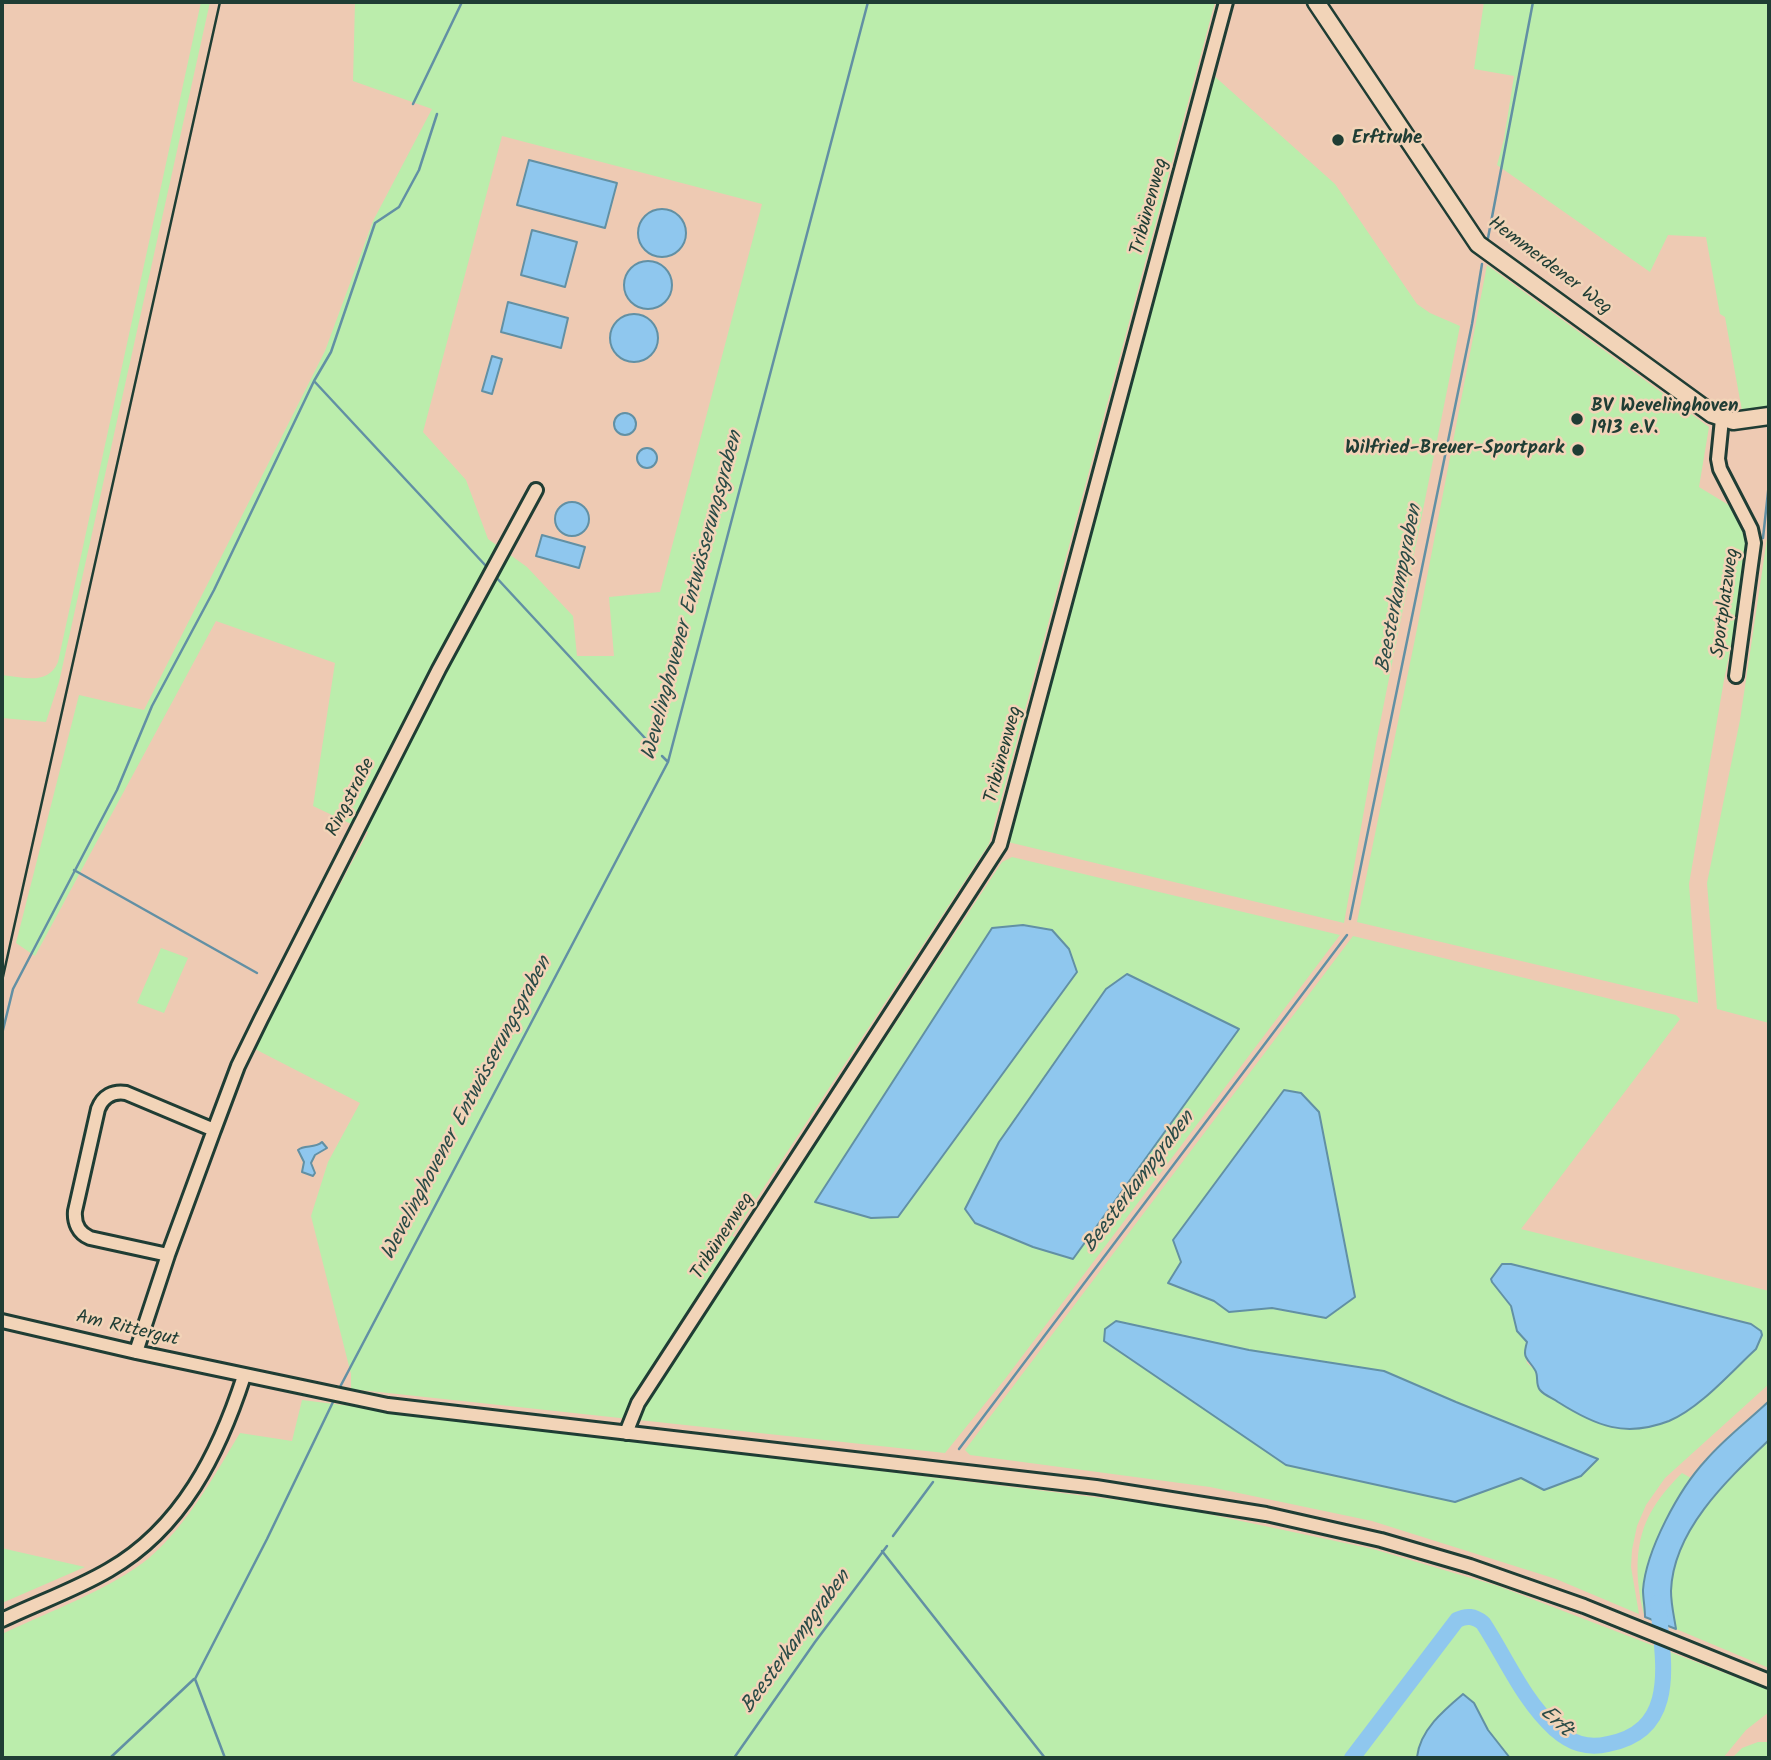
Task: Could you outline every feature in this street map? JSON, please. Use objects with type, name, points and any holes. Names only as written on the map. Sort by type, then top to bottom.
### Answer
[{"type":"main road","name":"Hemmerdener Weg","points":[[1316,2],[1478,244],[1722,419]]},
{"type":"main road","points":[[1722,419],[1740,421],[1769,416]]},
{"type":"street","name":"Tribünenweg","points":[[626,1433],[638,1403],[1000,845],[1226,2]]},
{"type":"street","name":"Sportplatzweg","points":[[1722,419],[1718,464],[1725,483],[1751,529],[1755,549],[1736,676]]},
{"type":"street","name":"Ringstraße","points":[[136,1352],[168,1255],[235,1074],[439,669],[536,489]]},
{"type":"street","points":[[168,1255],[90,1238],[77,1227],[75,1211],[100,1104],[108,1095],[126,1093],[214,1130]]},
{"type":"street","name":"Am Rittergut","points":[[2,1321],[244,1376],[388,1405],[1083,1485],[1247,1510],[1410,1548],[1535,1588],[1769,1681]]},
{"type":"street","points":[[2,1620],[94,1579],[126,1560],[154,1537],[187,1499],[208,1466],[229,1421],[244,1376]]},
{"type":"green space","points":[[201,2],[210,2],[59,682],[46,722],[2,718],[2,675],[41,677],[54,670],[58,662]]},
{"type":"green space","points":[[355,2],[1215,2],[989,844],[732,1236],[750,1244],[1002,862],[1012,857],[1340,935],[1005,1379],[945,1453],[351,1389],[351,1374],[311,1216],[328,1162],[360,1103],[253,1048],[368,832],[313,806],[335,663],[216,621],[35,956],[16,943],[79,695],[144,710],[325,351],[373,221],[432,109],[353,81]],"holes":[[[502,136],[762,204],[660,592],[609,597],[614,656],[577,656],[573,616],[527,567],[488,539],[466,480],[423,432]],[[1126,974],[1239,1029],[1073,1259],[1033,1247],[975,1223],[965,1209],[999,1142],[1106,989]]]},
{"type":"green space","points":[[1484,2],[1769,2],[1769,407],[1742,411],[1725,317],[1720,314],[1706,237],[1668,235],[1650,272],[1497,165],[1514,76],[1474,69]]},
{"type":"green space","points":[[1212,74],[1335,184],[1417,304],[1460,326],[1376,743],[1344,923],[1008,842],[1130,391]]},
{"type":"green space","points":[[1487,265],[1709,427],[1699,487],[1732,507],[1752,542],[1724,680],[1689,884],[1698,1003],[1357,922]]},
{"type":"green space","points":[[1769,525],[1769,1023],[1717,1009],[1707,883],[1740,720]]},
{"type":"green space","points":[[1353,936],[1676,1015],[1680,1019],[1521,1229],[1769,1291],[1769,1384],[1665,1478],[1646,1505],[1637,1526],[1632,1550],[1631,1567],[1639,1614],[1556,1579],[1372,1521],[1210,1487],[970,1455],[965,1450]],"holes":[[[1283,1090],[1326,1318],[1272,1308],[1229,1312],[1214,1301],[1168,1284],[1181,1262],[1173,1240]],[[1511,1264],[1751,1323],[1758,1329],[1556,1401],[1547,1395],[1535,1370],[1527,1363],[1527,1342],[1517,1331],[1511,1306],[1497,1288]],[[1116,1321],[1249,1350],[1384,1371],[1456,1402],[1545,1490],[1522,1478],[1354,1479],[1286,1465],[1220,1419]]]},
{"type":"green space","points":[[161,948],[188,958],[164,1013],[137,1003]]},
{"type":"green space","points":[[302,1400],[1175,1507],[1373,1549],[1498,1586],[1769,1690],[1769,1712],[1746,1730],[1723,1758],[1510,1758],[1488,1730],[1474,1703],[1463,1694],[1429,1727],[1418,1758],[2,1758],[2,1634],[98,1590],[149,1558],[188,1515],[240,1433],[292,1441]]},
{"type":"green space","points":[[1769,1440],[1769,1668],[1676,1629],[1671,1591],[1681,1547],[1692,1527],[1705,1507]]},
{"type":"green space","points":[[1682,1473],[1691,1478],[1662,1531],[1643,1591],[1645,1617],[1638,1580],[1642,1534],[1653,1509]]},
{"type":"green space","points":[[2,1548],[10,1550],[85,1567],[2,1603]]},
{"type":"green space","points":[[1758,1742],[1769,1742],[1769,1758],[1732,1758],[1742,1748]]},
{"type":"water","points":[[529,160],[617,183],[605,228],[517,205]]},
{"type":"water","points":[[662,209],[679,216],[686,233],[679,250],[662,257],[645,250],[638,233],[645,216]]},
{"type":"water","points":[[532,230],[577,242],[565,287],[521,275]]},
{"type":"water","points":[[648,261],[665,268],[672,285],[665,302],[648,309],[631,302],[624,285],[631,268]]},
{"type":"water","points":[[508,302],[568,318],[561,348],[501,332]]},
{"type":"water","points":[[634,314],[651,321],[658,338],[651,355],[634,362],[617,355],[610,338],[617,321]]},
{"type":"water","points":[[492,356],[502,359],[492,394],[482,391]]},
{"type":"water","points":[[625,413],[633,416],[636,424],[633,432],[625,435],[617,432],[614,424],[617,416]]},
{"type":"water","points":[[643,448],[651,448],[657,458],[651,468],[643,468],[637,462],[637,454]]},
{"type":"water","points":[[572,502],[584,507],[589,519],[584,531],[572,536],[560,531],[555,519],[560,507]]},
{"type":"water","points":[[542,535],[585,547],[579,568],[536,556]]},
{"type":"water","points":[[1023,925],[1052,930],[1069,949],[1077,972],[898,1217],[871,1218],[815,1202],[992,928]]},
{"type":"water","points":[[1127,974],[1239,1029],[1073,1259],[1033,1247],[975,1223],[965,1209],[999,1142],[1106,989]]},
{"type":"water","points":[[1284,1090],[1301,1093],[1319,1112],[1355,1297],[1326,1318],[1272,1308],[1229,1312],[1214,1301],[1168,1283],[1181,1262],[1173,1240]]},
{"type":"water","points":[[322,1142],[327,1148],[315,1155],[311,1163],[315,1173],[313,1176],[302,1172],[304,1162],[298,1150]]},
{"type":"water","points":[[1502,1264],[1511,1264],[1751,1324],[1761,1331],[1762,1335],[1756,1349],[1704,1399],[1681,1415],[1638,1429],[1611,1427],[1585,1417],[1540,1390],[1536,1372],[1525,1355],[1527,1342],[1517,1331],[1511,1306],[1491,1279]]},
{"type":"water","points":[[1116,1321],[1249,1350],[1384,1371],[1598,1459],[1581,1476],[1544,1490],[1521,1478],[1455,1502],[1286,1465],[1104,1341],[1105,1329]]},
{"type":"water","points":[[1769,1401],[1769,1440],[1705,1507],[1681,1547],[1671,1591],[1676,1629],[1645,1617],[1645,1574],[1657,1539],[1675,1503],[1713,1452]]},
{"type":"water","points":[[1463,1694],[1474,1703],[1488,1730],[1510,1758],[1417,1757],[1428,1729]]},
{"type":"waterway","points":[[413,104],[462,2]]},
{"type":"waterway","name":"Wevelinghovener Entwässerungsgraben","points":[[340,1387],[668,762],[868,2]]},
{"type":"waterway","points":[[1053,624],[1219,2]]},
{"type":"waterway","name":"Beesterkampgraben","points":[[1488,238],[1533,2]]},
{"type":"waterway","points":[[437,114],[419,170],[399,207],[375,223],[331,352],[314,381],[486,566]]},
{"type":"waterway","name":"Beesterkampgraben","points":[[1350,919],[1482,264]]},
{"type":"waterway","points":[[2,1034],[13,989],[117,790],[152,706],[214,590],[314,381]]},
{"type":"waterway","points":[[1763,538],[1769,483]]},
{"type":"waterway","points":[[494,575],[656,750]]},
{"type":"waterway","name":"Wevelinghovener Entwässerungsgraben","points":[[662,756],[668,762]]},
{"type":"waterway","points":[[74,870],[257,973]]},
{"type":"waterway","name":"Beesterkampgraben","points":[[959,1449],[1347,935]]},
{"type":"waterway","name":"Wevelinghovener Entwässerungsgraben","points":[[225,1758],[195,1679],[333,1402]]},
{"type":"waterway","name":"Beesterkampgraben","points":[[893,1536],[933,1482]]},
{"type":"waterway","name":"Beesterkampgraben","points":[[734,1758],[815,1642],[887,1546]]},
{"type":"waterway","points":[[882,1551],[1045,1758]]},
{"type":"waterway","name":"Erft","points":[[1352,1758],[1457,1620],[1467,1617],[1483,1623],[1533,1705],[1561,1734],[1580,1744],[1593,1746],[1631,1736],[1647,1724],[1657,1708],[1662,1689],[1658,1603]]},
{"type":"waterway","points":[[110,1758],[194,1679]]},
{"type":"railway","points":[[2,981],[220,2]]},
{"type":"place","name":"Erftruhe","points":[[1338,140]]},
{"type":"place","name":"BV Wevelinghoven 1913 e.V.","points":[[1577,419]]},
{"type":"place","name":"Wilfried-Breuer-Sportpark","points":[[1578,450]]}]
